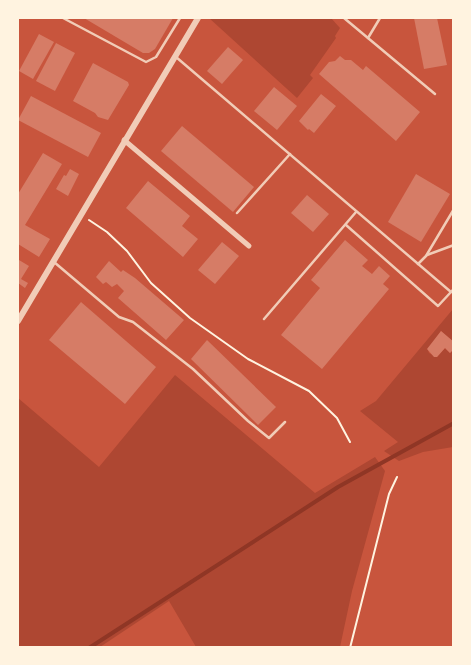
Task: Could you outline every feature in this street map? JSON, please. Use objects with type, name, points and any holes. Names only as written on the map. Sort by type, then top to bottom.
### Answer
[{"type":"street","points":[[18,321],[198,18]]},
{"type":"street","points":[[124,140],[248,246]]},
{"type":"lane","points":[[63,18],[146,62],[156,57],[180,18]]},
{"type":"lane","points":[[344,18],[435,94]]},
{"type":"lane","points":[[368,38],[380,18]]},
{"type":"lane","points":[[175,56],[452,291],[438,306],[346,225]]},
{"type":"lane","points":[[237,213],[290,154]]},
{"type":"lane","points":[[418,264],[426,256],[454,209]]},
{"type":"lane","points":[[264,319],[357,212]]},
{"type":"lane","points":[[426,256],[454,245]]},
{"type":"lane","points":[[53,261],[119,317],[133,322],[193,369],[248,421],[269,438],[285,422]]},
{"type":"path","points":[[80,214],[107,232],[127,251],[151,283],[190,318],[248,359],[310,391],[338,418],[350,442]]},
{"type":"path","points":[[350,648],[387,502],[397,477]]},
{"type":"shaded area","points":[[209,18],[331,18],[340,28],[335,36],[336,38],[310,75],[313,78],[297,98]]},
{"type":"shaded area","points":[[453,309],[453,342],[441,331],[428,350],[429,353],[437,357],[445,348],[450,353],[453,349],[453,447],[423,452],[399,461],[384,451],[398,442],[360,411],[376,401]]},
{"type":"shaded area","points":[[175,375],[315,493],[375,457],[385,471],[352,591],[340,647],[196,647],[169,601],[100,647],[18,647],[18,398],[99,467]]},
{"type":"building","points":[[84,18],[173,18],[155,49],[149,53],[143,53]]},
{"type":"building","points":[[414,18],[437,18],[447,65],[424,69]]},
{"type":"building","points":[[39,34],[54,42],[33,79],[19,71]]},
{"type":"building","points":[[56,43],[75,53],[55,91],[36,81]]},
{"type":"building","points":[[228,47],[243,60],[222,84],[207,71]]},
{"type":"building","points":[[340,56],[345,60],[351,60],[363,70],[366,66],[420,112],[396,141],[319,74],[329,62],[335,61]]},
{"type":"building","points":[[93,63],[128,82],[129,85],[108,120],[98,117],[95,113],[73,101]]},
{"type":"building","points":[[274,87],[297,106],[277,130],[254,111]]},
{"type":"building","points":[[321,94],[336,106],[314,133],[299,121]]},
{"type":"building","points":[[31,96],[101,133],[88,157],[18,120]]},
{"type":"building","points":[[182,126],[254,187],[233,212],[161,151]]},
{"type":"building","points":[[43,153],[62,164],[25,225],[50,239],[39,257],[18,244],[18,194]]},
{"type":"building","points":[[70,169],[79,174],[68,196],[56,189]]},
{"type":"building","points":[[416,174],[450,194],[421,242],[388,222]]},
{"type":"building","points":[[148,181],[190,216],[182,226],[198,239],[183,257],[126,208]]},
{"type":"building","points":[[307,195],[329,214],[313,232],[291,213]]},
{"type":"building","points":[[345,240],[368,260],[362,266],[372,274],[379,266],[390,276],[383,284],[389,289],[322,369],[281,335],[320,288],[311,280]]},
{"type":"building","points":[[222,242],[239,256],[215,284],[198,270]]},
{"type":"building","points":[[19,260],[29,266],[21,279],[28,283],[25,288],[18,283]]},
{"type":"building","points":[[109,261],[121,272],[123,270],[135,278],[184,320],[166,340],[118,298],[124,291],[117,284],[112,287],[106,282],[103,284],[96,277]]},
{"type":"building","points":[[81,302],[156,367],[125,404],[49,340]]},
{"type":"building","points":[[441,331],[454,342],[454,349],[450,353],[445,348],[437,357],[434,357],[427,349]]},
{"type":"building","points":[[207,340],[276,407],[258,425],[191,359]]},
{"type":"waterway","points":[[89,648],[338,487],[454,423]]}]
